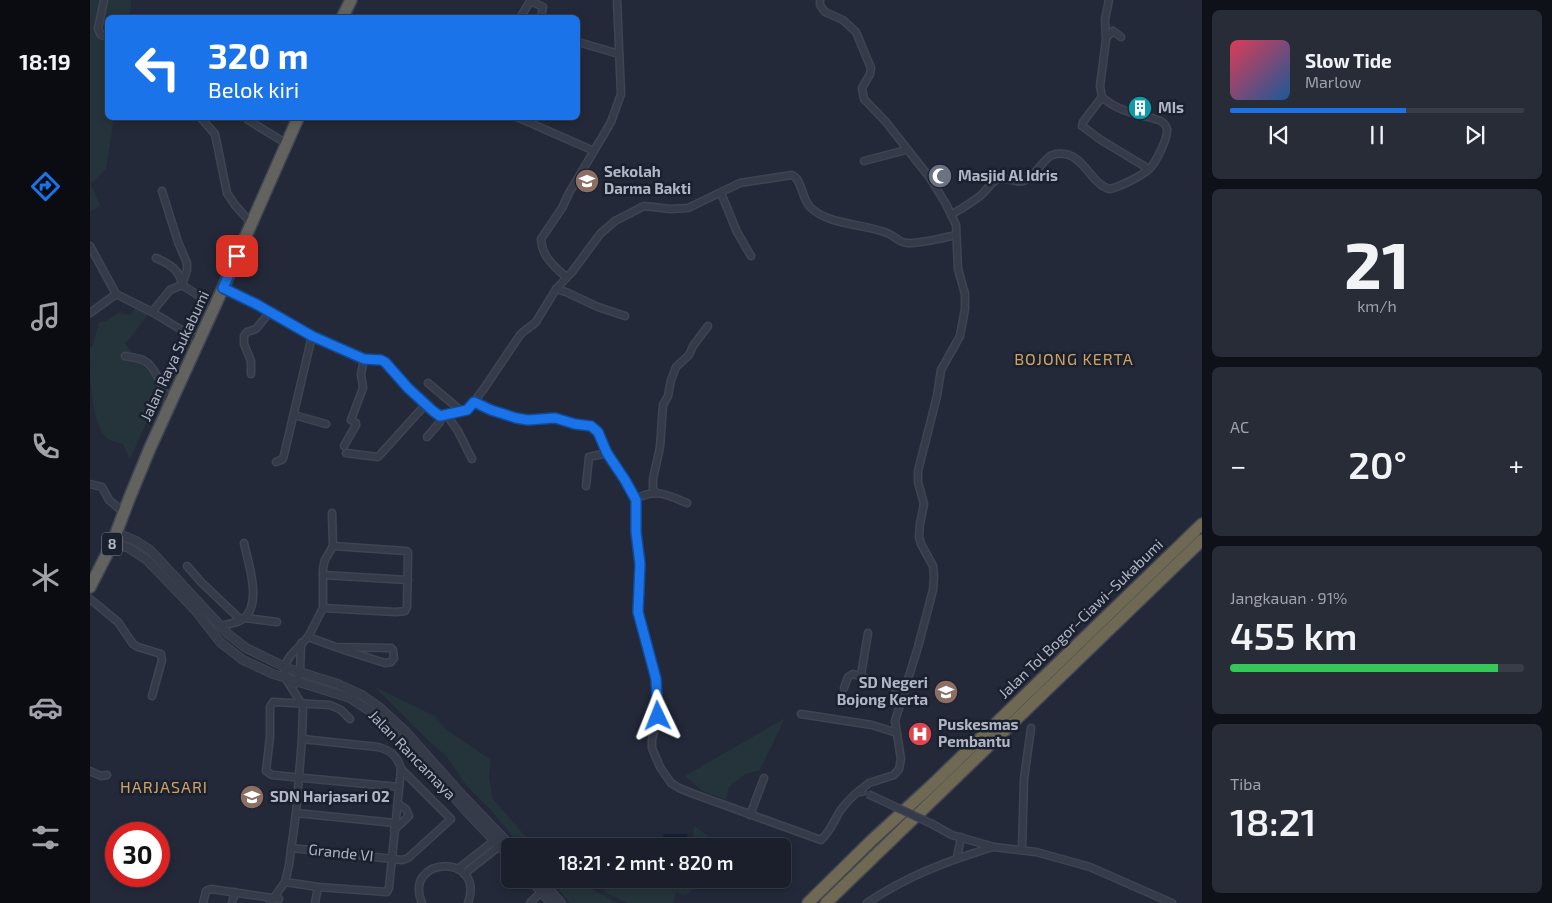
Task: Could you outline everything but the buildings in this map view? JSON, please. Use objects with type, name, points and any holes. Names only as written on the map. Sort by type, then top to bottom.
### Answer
[{"type":"highway","points":[[344,15],[351,0]]},
{"type":"highway","name":"Jalan Raya Sukabumi","points":[[90,587],[169,404],[215,306],[297,120]]},
{"type":"highway","name":"Jalan Raya Sukabumi","points":[[90,573],[112,538],[129,498]]},
{"type":"highway","name":"Jalan Tol Bogor–Ciawi–Sukabumi","points":[[808,903],[870,841],[931,786],[1202,524]]},
{"type":"highway","name":"Jalan Tol Bogor–Ciawi–Sukabumi","points":[[826,903],[1202,540]]},
{"type":"street","points":[[104,0],[98,29],[101,35],[105,36]]},
{"type":"street","points":[[566,277],[546,257],[541,239],[562,208],[610,122],[621,94],[617,0]]},
{"type":"street","points":[[474,402],[516,418],[528,420],[555,418],[592,427],[600,435],[607,453],[636,500],[636,532],[640,564],[638,612],[657,690],[658,716],[652,740],[653,751],[660,767],[674,785],[821,840],[832,828],[850,798],[870,783],[887,778],[897,772],[901,759],[895,722],[930,600],[934,576],[932,563],[919,537],[924,504],[918,482],[919,466],[941,370],[960,336],[966,296],[958,269],[956,225],[933,183],[886,122],[863,97],[862,88],[870,74],[870,68],[856,32],[843,20],[826,13],[821,7],[820,0]]},
{"type":"street","points":[[951,215],[980,196],[996,180],[1003,178],[1017,182],[1026,180],[1045,160],[1053,155],[1066,154],[1072,156],[1102,185],[1110,189],[1118,187],[1149,169],[1157,159],[1167,130],[1165,124],[1159,120],[1120,110],[1102,97],[1100,91],[1106,36],[1105,19],[1109,0]]},
{"type":"street","points":[[522,15],[529,3],[533,2],[543,7],[542,15]]},
{"type":"street","points":[[1106,36],[1113,31],[1121,37]]},
{"type":"street","points":[[580,43],[619,54]]},
{"type":"street","points":[[1102,97],[1082,126],[1101,140],[1149,169]]},
{"type":"street","points":[[203,120],[215,134],[227,193],[234,205],[252,224]]},
{"type":"street","points":[[248,120],[287,144]]},
{"type":"street","points":[[524,120],[594,151]]},
{"type":"street","points":[[864,161],[906,150]]},
{"type":"street","points":[[443,415],[467,410],[520,334],[536,322],[556,289],[579,264],[600,234],[615,221],[644,206],[671,209],[688,208],[740,183],[792,175],[798,180],[803,197],[808,205],[819,214],[829,218],[883,232],[905,243],[956,235]]},
{"type":"street","points":[[152,312],[170,290],[182,285],[187,270],[187,263],[178,242],[162,191]]},
{"type":"street","points":[[721,193],[737,232],[751,256]]},
{"type":"street","points":[[90,246],[116,294],[152,312],[198,340]]},
{"type":"street","points":[[156,258],[173,266],[181,279],[182,285],[215,306]]},
{"type":"street","points":[[223,288],[256,304],[312,336],[364,359],[385,362],[426,404],[443,415],[458,431],[472,459]]},
{"type":"street","points":[[556,289],[625,316]]},
{"type":"street","points":[[90,313],[116,294]]},
{"type":"street","points":[[251,374],[251,361],[244,344],[244,336],[247,332],[256,329],[270,313]]},
{"type":"street","points":[[656,492],[653,488],[653,479],[660,447],[663,405],[668,396],[676,367],[688,355],[708,326]]},
{"type":"street","points":[[276,462],[283,459],[312,336]]},
{"type":"street","points":[[125,356],[142,360],[148,364],[165,392],[169,404]]},
{"type":"street","points":[[364,359],[363,388],[351,420],[356,422],[356,425],[345,450],[378,458],[426,404]]},
{"type":"street","points":[[428,383],[463,411]]},
{"type":"street","points":[[294,415],[326,424]]},
{"type":"street","points":[[427,437],[440,422],[443,415]]},
{"type":"street","points":[[586,486],[589,457],[607,453]]},
{"type":"street","points":[[90,484],[102,487],[109,500],[122,511]]},
{"type":"street","points":[[636,500],[656,492],[686,502]]},
{"type":"street","points":[[203,903],[207,890],[214,889],[275,899],[285,882],[296,814],[304,713],[302,703],[286,679],[284,666],[301,643],[308,637],[323,608],[323,564],[333,546],[332,513]]},
{"type":"street","name":"Jalan Rancamaya","points":[[112,538],[136,541],[150,550],[168,572],[234,639],[246,648],[271,661],[346,687],[379,707],[418,744],[501,841]]},
{"type":"street","name":"Jalan Rancamaya","points":[[112,538],[147,560],[195,610],[220,642],[235,655],[251,665],[286,679],[350,698],[373,713],[414,752],[466,812],[501,841]]},
{"type":"street","points":[[243,619],[252,606],[254,596],[244,543]]},
{"type":"street","points":[[323,608],[396,612],[405,611],[408,607],[409,554],[406,550],[333,546]]},
{"type":"street","points":[[187,566],[202,584],[243,619]]},
{"type":"street","points":[[323,575],[408,580]]},
{"type":"street","points":[[90,599],[118,622],[133,644],[161,654],[162,660],[152,696]]},
{"type":"street","points":[[221,626],[243,619],[277,622]]},
{"type":"street","points":[[861,676],[868,633]]},
{"type":"street","points":[[308,637],[363,657],[385,663],[391,662],[394,658],[391,648],[336,647]]},
{"type":"street","points":[[293,690],[300,672],[301,643]]},
{"type":"street","points":[[844,688],[849,676],[853,674],[905,691]]},
{"type":"street","points":[[350,719],[342,710],[335,707],[273,702],[270,705],[270,738],[265,769],[267,773],[298,778],[399,787]]},
{"type":"street","points":[[801,714],[872,725],[896,733]]},
{"type":"street","points":[[1022,849],[1024,780],[1031,728]]},
{"type":"street","points":[[285,882],[318,887],[386,892],[389,888],[401,769],[397,758],[383,748],[302,739]]},
{"type":"street","name":"Grande VI","points":[[291,848],[399,860],[408,858],[452,819],[401,769]]},
{"type":"street","points":[[90,771],[101,776],[108,774]]},
{"type":"street","points":[[750,815],[764,778]]},
{"type":"street","points":[[859,791],[932,824],[944,832],[994,847],[1022,849],[1090,867],[1172,903]]},
{"type":"street","points":[[296,814],[395,826],[409,816],[406,809],[398,804]]},
{"type":"street","points":[[957,858],[961,837]]},
{"type":"street","points":[[458,869],[501,843]]},
{"type":"street","points":[[464,874],[501,843]]},
{"type":"street","points":[[867,903],[890,888],[957,858],[994,847]]},
{"type":"street","points":[[422,903],[419,894],[423,878],[435,867],[443,865],[458,869],[468,880],[471,888],[468,903]]},
{"type":"street","points":[[315,903],[318,887]]},
{"type":"street","points":[[538,888],[551,903]]},
{"type":"street","points":[[548,888],[561,903]]},
{"type":"street","points":[[232,903],[235,892]]},
{"type":"street","points":[[530,903],[542,892]]},
{"type":"shaded area","points":[[90,0],[131,0],[130,15],[105,15],[105,120],[114,120],[106,169],[91,184],[100,206],[90,212]]},
{"type":"shaded area","points":[[137,307],[148,315],[125,344],[132,352],[148,363],[164,398],[163,405],[156,402],[130,459],[123,444],[108,439],[102,432],[94,411],[90,349],[99,322],[106,321],[120,312],[130,315]]},
{"type":"shaded area","points":[[375,687],[435,716],[444,728],[491,760],[489,777],[493,799],[527,838],[514,838],[489,808],[466,785],[446,756]]},
{"type":"shaded area","points":[[785,718],[760,770],[745,774],[729,787],[726,800],[701,790],[685,776]]},
{"type":"shaded area","points":[[694,826],[711,838],[693,838]]},
{"type":"shaded area","points":[[558,888],[590,888],[617,903],[570,903]]},
{"type":"shaded area","points":[[605,888],[696,888],[684,895],[676,892],[673,903],[628,903],[604,892]]},
{"type":"water","points":[[663,834],[687,834],[687,838],[664,838]]},
{"type":"place","name":"MIs","points":[[1140,108]]},
{"type":"place","name":"Masjid Al Idris","points":[[940,176]]},
{"type":"place","name":"Sekolah Darma Bakti","points":[[587,181]]},
{"type":"place","name":"SD Negeri Bojong Kerta","points":[[946,692]]},
{"type":"place","name":"Puskesmas Pembantu","points":[[920,734]]},
{"type":"place","name":"SDN Harjasari 02","points":[[252,797]]},
{"type":"district","name":"BOJONG KERTA","points":[[1074,359]]},
{"type":"district","name":"HARJASARI","points":[[164,787]]},
{"type":"route","points":[[237,256],[223,288],[256,304],[312,336],[364,359],[385,362],[408,388],[440,416],[467,410],[474,402],[516,418],[542,420],[555,418],[575,424],[591,426],[597,430],[607,453],[636,500],[636,532],[640,556],[638,612],[656,679],[658,716]]}]
